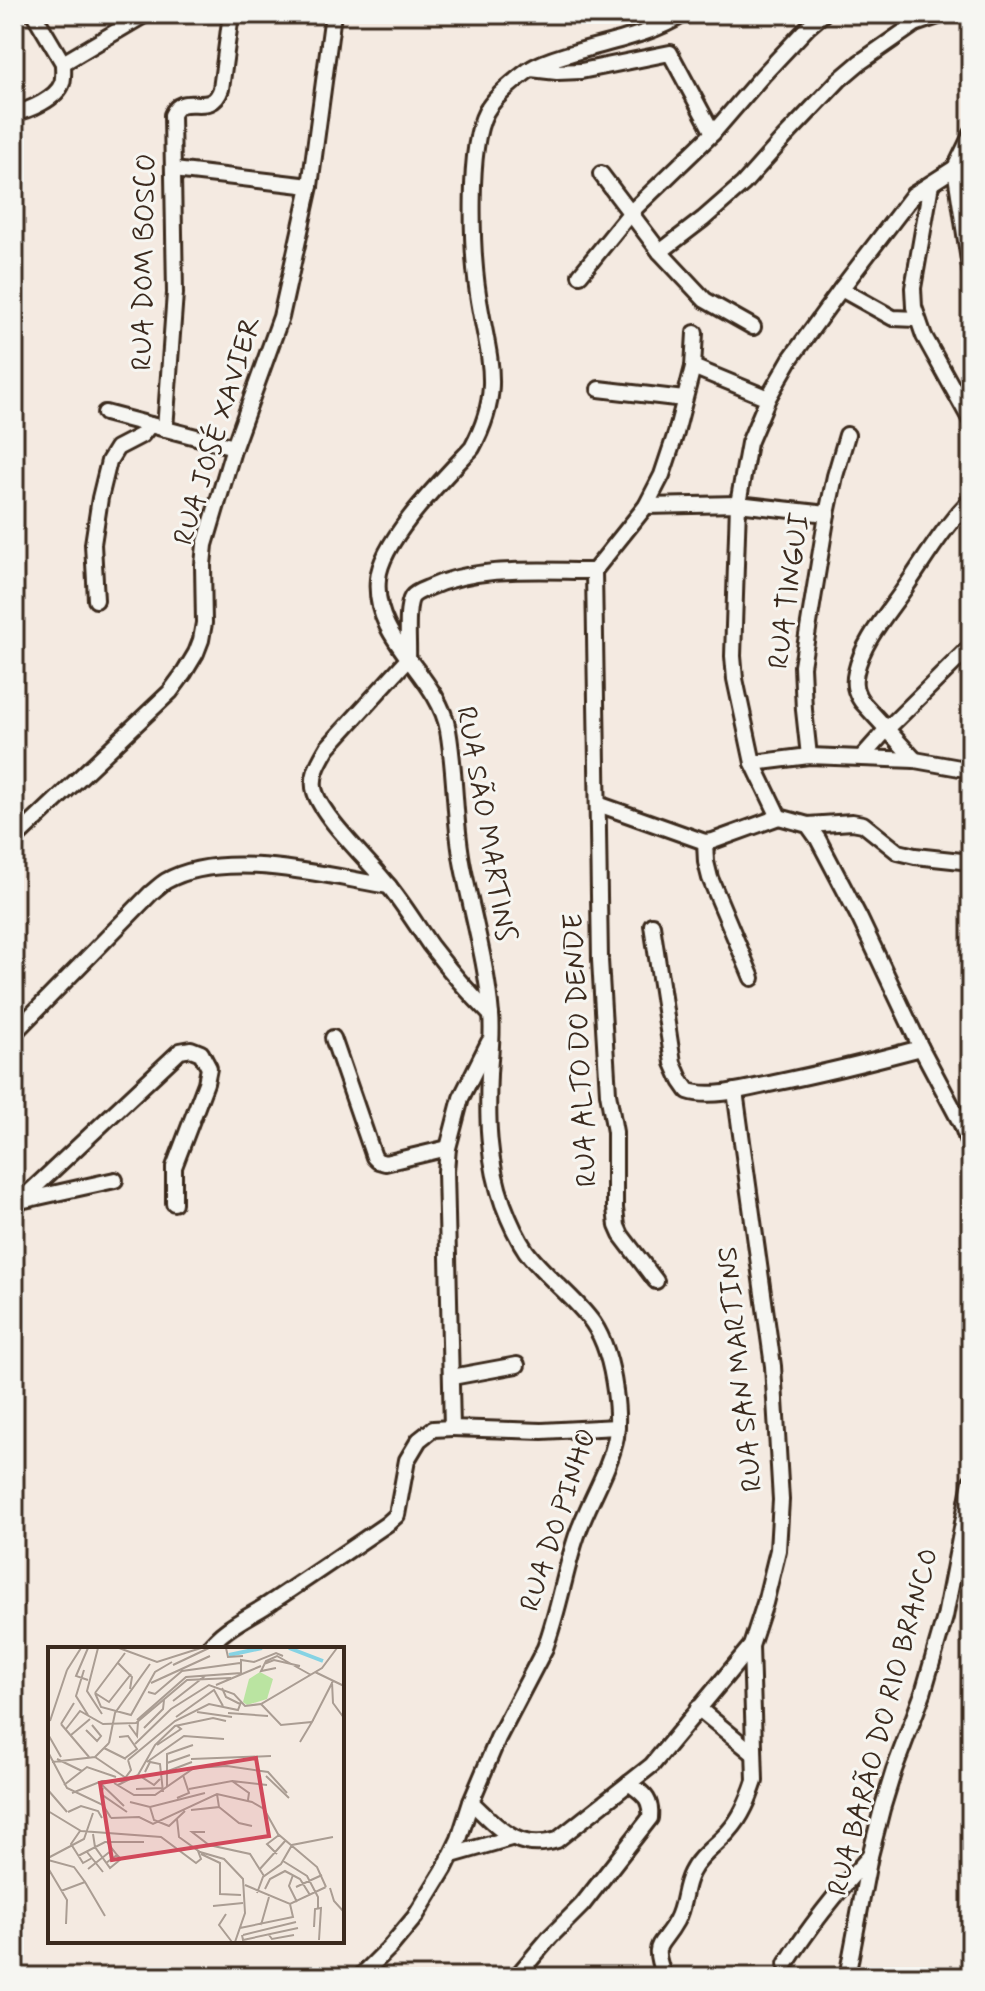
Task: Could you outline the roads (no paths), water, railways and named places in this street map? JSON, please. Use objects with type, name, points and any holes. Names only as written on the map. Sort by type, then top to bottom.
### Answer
[{"type":"street","points":[[34,14],[69,59]]},
{"type":"street","name":"RUA DOM BOSCO","points":[[157,427],[175,293],[172,115],[175,109],[186,104],[208,104],[218,97],[231,14]]},
{"type":"street","name":"RUA JOSÉ XAVIER","points":[[14,840],[170,692],[196,653],[204,623],[205,545],[234,447],[281,317],[310,186],[333,14]]},
{"type":"street","name":"RUA SÃO MARTINS","points":[[491,1015],[458,837],[448,730],[435,695],[385,621],[377,581],[380,564],[408,520],[472,448],[488,410],[491,361],[475,270],[473,211],[477,151],[484,116],[491,104],[531,69],[553,59],[658,27],[684,14]]},
{"type":"street","points":[[580,275],[631,212],[713,133],[763,75],[823,14]]},
{"type":"street","points":[[660,252],[743,184],[839,80],[910,19],[944,14]]},
{"type":"street","points":[[14,113],[40,104],[60,88],[69,59],[137,16]]},
{"type":"street","points":[[531,69],[581,71],[670,53],[713,133]]},
{"type":"street","points":[[779,817],[753,763],[733,656],[738,504],[749,443],[768,398],[791,358],[913,195],[955,168],[971,135]]},
{"type":"street","points":[[955,168],[971,274]]},
{"type":"street","points":[[174,170],[310,186]]},
{"type":"street","points":[[601,174],[660,252],[705,300],[753,327]]},
{"type":"street","points":[[931,184],[913,288],[917,319],[971,421]]},
{"type":"street","points":[[841,289],[893,318],[917,319]]},
{"type":"street","points":[[491,1015],[474,999],[389,886],[328,816],[313,789],[314,776],[328,747],[408,659],[411,599],[425,589],[466,576],[506,571],[594,571],[646,506],[667,461],[693,367],[695,333]]},
{"type":"street","points":[[693,367],[768,398]]},
{"type":"street","points":[[599,389],[684,399]]},
{"type":"street","points":[[105,413],[234,447]]},
{"type":"street","points":[[96,600],[93,544],[109,461],[117,448],[157,427]]},
{"type":"street","name":"RUA TINGUI","points":[[809,756],[802,666],[827,514],[847,435]]},
{"type":"street","points":[[915,760],[856,693],[854,682],[866,647],[954,516],[971,500]]},
{"type":"street","points":[[646,506],[738,504],[827,514]]},
{"type":"street","name":"RUA ALTO DO DENDE","points":[[594,571],[601,989],[608,1093],[615,1132],[615,1208],[621,1235],[656,1281]]},
{"type":"street","points":[[862,757],[971,646]]},
{"type":"street","points":[[753,763],[809,756],[862,757],[915,760],[971,770]]},
{"type":"street","points":[[598,804],[705,842],[779,817],[808,825],[852,822],[863,824],[898,852],[971,862]]},
{"type":"street","points":[[808,825],[860,919],[921,1048],[962,1125],[971,1150]]},
{"type":"street","points":[[705,842],[710,878],[752,978]]},
{"type":"street","points":[[17,1031],[151,893],[165,881],[185,873],[207,867],[267,866],[389,886]]},
{"type":"street","points":[[652,925],[673,1063],[688,1091],[698,1094],[735,1091],[833,1071],[921,1048]]},
{"type":"street","name":"RUA DO PINHO","points":[[360,1977],[415,1917],[452,1855],[498,1738],[545,1648],[576,1537],[608,1464],[617,1427],[612,1372],[598,1333],[586,1315],[528,1253],[516,1234],[502,1200],[488,1129],[491,1015]]},
{"type":"street","points":[[452,1428],[448,1148],[461,1098],[492,1036]]},
{"type":"street","points":[[333,1038],[378,1161],[385,1163],[448,1148]]},
{"type":"street","points":[[17,1205],[180,1051],[191,1049],[201,1053],[209,1068],[174,1167],[174,1203]]},
{"type":"street","name":"RUA SAN MARTINS","points":[[511,1838],[539,1843],[557,1840],[659,1757],[751,1646],[765,1603],[778,1550],[781,1500],[773,1366],[735,1091]]},
{"type":"street","points":[[17,1205],[115,1180]]},
{"type":"street","points":[[452,1377],[517,1365]]},
{"type":"street","points":[[209,1647],[228,1629],[270,1604],[397,1515],[407,1460],[419,1440],[433,1429],[542,1431],[617,1427]]},
{"type":"street","name":"RUA BARÃO DO RIO BRANCO","points":[[847,1977],[870,1856],[886,1796],[923,1693],[945,1617],[971,1481]]},
{"type":"street","points":[[664,1977],[657,1956],[658,1947],[676,1922],[691,1871],[729,1832],[750,1798],[755,1781],[751,1646]]},
{"type":"street","points":[[698,1708],[754,1754]]},
{"type":"street","points":[[517,1976],[550,1937],[575,1914],[650,1818],[651,1807],[646,1797],[629,1783]]},
{"type":"street","points":[[471,1802],[511,1838]]},
{"type":"street","points":[[452,1855],[511,1838]]},
{"type":"street","points":[[786,1964],[838,1890],[870,1856]]}]
